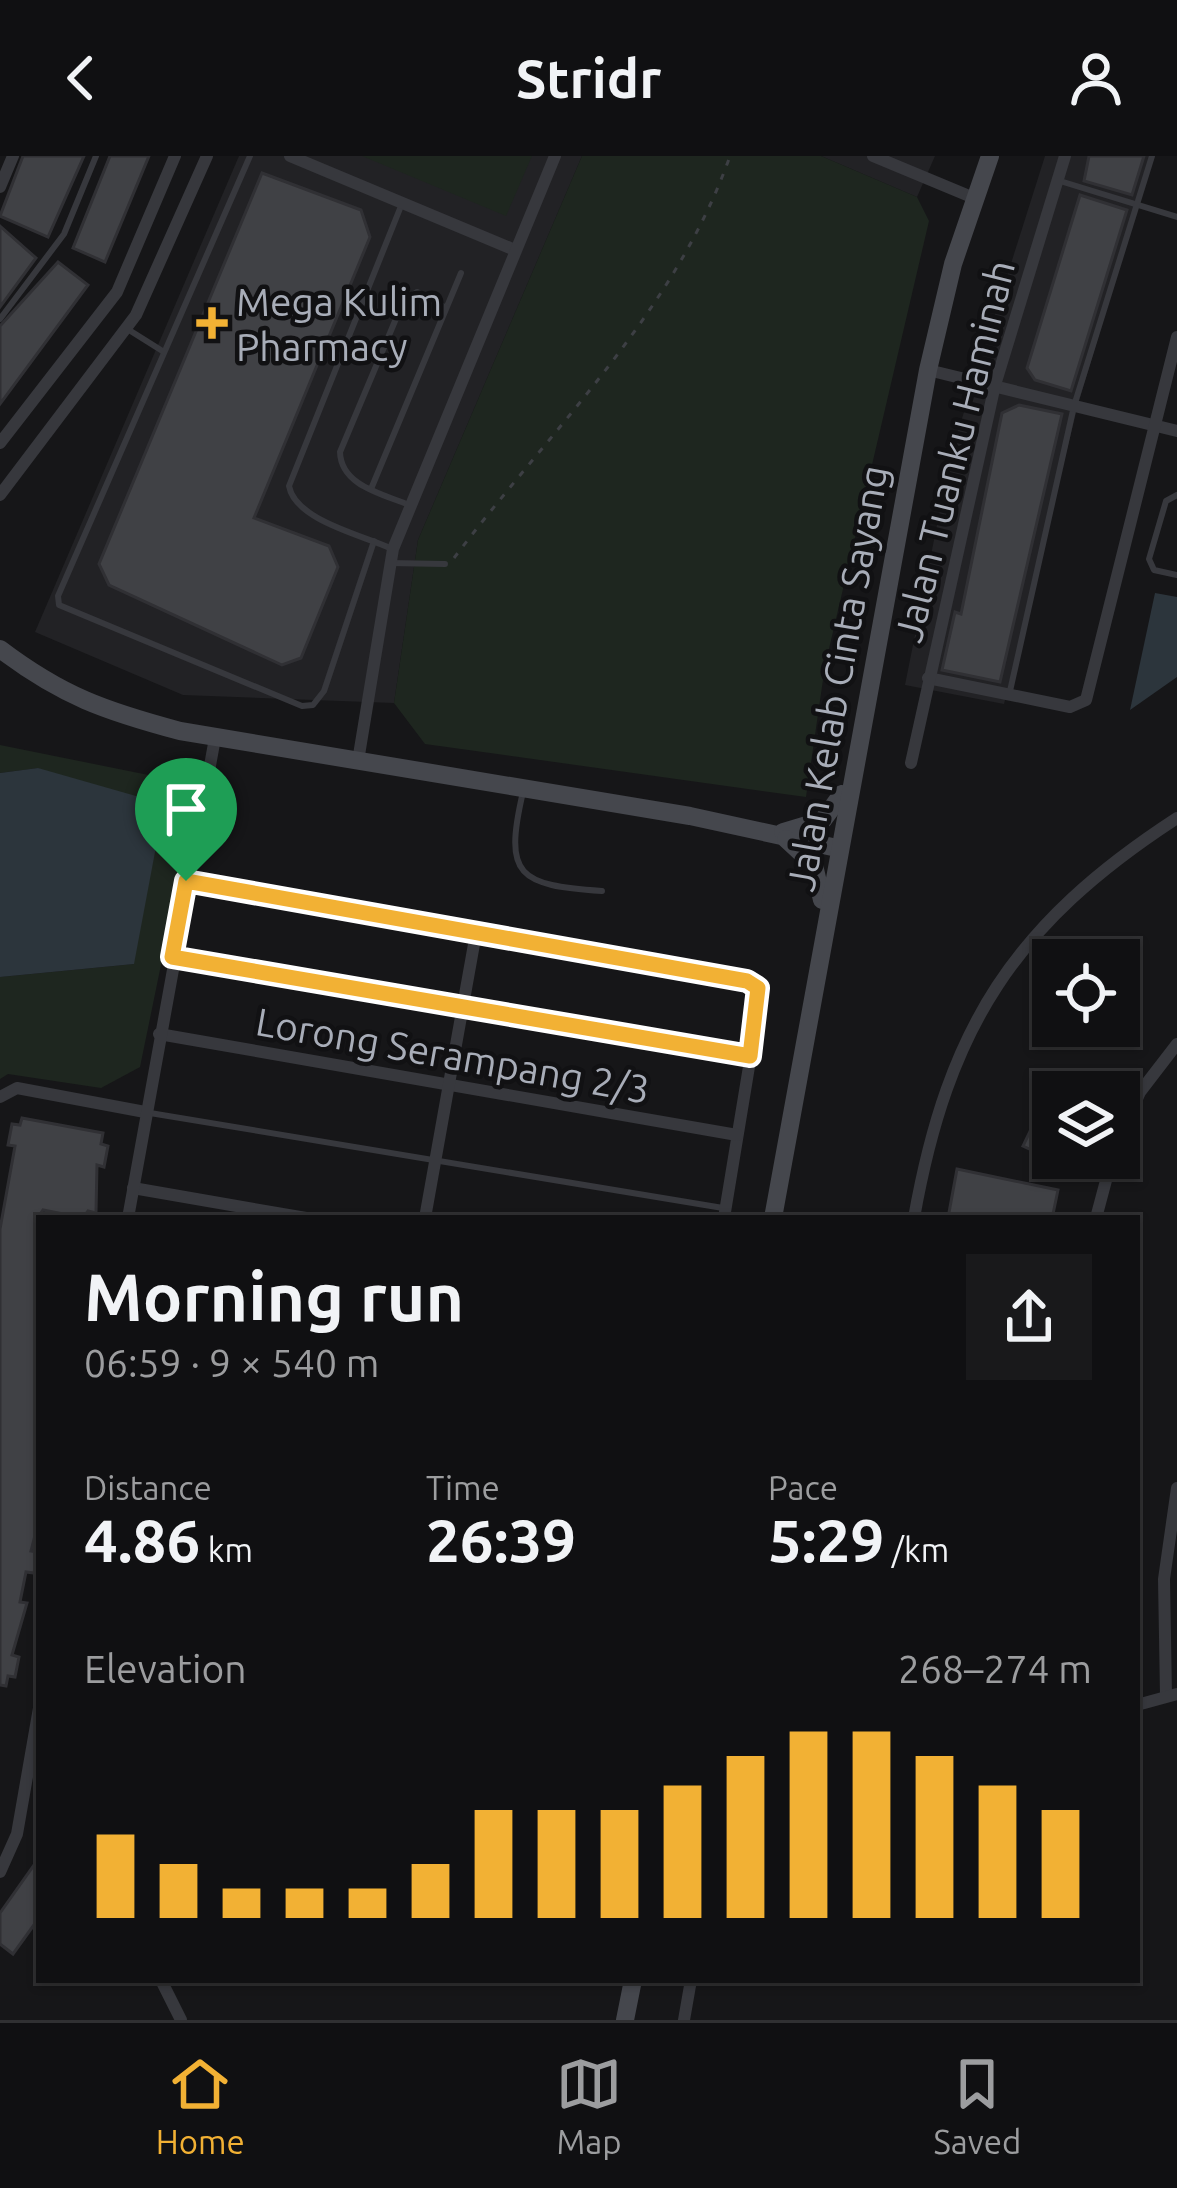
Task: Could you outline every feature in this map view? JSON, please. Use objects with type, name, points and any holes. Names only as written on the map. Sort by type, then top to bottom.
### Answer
[{"type":"main road","name":"Jalan Kelab Cinta Sayang","points":[[774,1215],[851,771],[928,370],[974,198],[990,156]]},
{"type":"main road","points":[[0,649],[46,684],[87,705],[215,738],[524,788],[778,833],[837,848]]},
{"type":"main road","points":[[778,833],[823,820],[851,771]]},
{"type":"main road","points":[[778,833],[819,876],[824,934]]},
{"type":"main road","points":[[626,2020],[632,1983]]},
{"type":"street","points":[[0,188],[13,156]]},
{"type":"street","points":[[0,443],[117,292],[175,156]]},
{"type":"street","points":[[0,495],[126,328],[150,288],[207,156]]},
{"type":"street","points":[[290,156],[515,250]]},
{"type":"street","points":[[358,761],[391,556],[555,156]]},
{"type":"street","name":"Jalan Tuanku Haminah","points":[[911,763],[995,385],[1065,156]]},
{"type":"street","points":[[877,157],[974,198]]},
{"type":"street","points":[[928,678],[1070,707],[1086,700],[1177,337]]},
{"type":"street","points":[[928,370],[1177,431]]},
{"type":"street","points":[[128,1215],[215,738]]},
{"type":"street","points":[[915,1215],[941,1100],[995,984],[1071,898],[1172,821],[1177,838]]},
{"type":"street","points":[[186,881],[753,983],[760,1000],[725,1213]]},
{"type":"street","points":[[425,1215],[476,933]]},
{"type":"street","name":"Lorong Serampang 2/3","points":[[159,1034],[737,1135]]},
{"type":"street","points":[[1140,1092],[1177,1044]]},
{"type":"street","points":[[0,1097],[17,1088],[145,1112]]},
{"type":"street","points":[[1097,1215],[1106,1179]]},
{"type":"street","points":[[133,1188],[289,1215]]},
{"type":"street","points":[[1140,1704],[1172,1695],[1164,1579],[1177,1488]]},
{"type":"street","points":[[0,1872],[16,1834],[36,1724]]},
{"type":"street","points":[[162,1983],[181,2020]]},
{"type":"street","points":[[684,2020],[690,1983]]},
{"type":"lane","points":[[0,319],[64,234],[96,156]]},
{"type":"lane","points":[[250,156],[58,596],[64,610],[302,706],[321,699],[374,541]]},
{"type":"lane","points":[[1009,694],[1074,406],[1152,156]]},
{"type":"lane","points":[[1058,180],[1177,217]]},
{"type":"lane","points":[[403,203],[290,486],[297,505],[374,541],[391,556],[446,564]]},
{"type":"lane","points":[[370,489],[461,273]]},
{"type":"lane","points":[[410,505],[370,489],[340,463],[366,387],[409,294],[446,308]]},
{"type":"lane","points":[[126,328],[165,353]]},
{"type":"lane","points":[[1177,495],[1166,502],[1149,560],[1154,570],[1177,575]]},
{"type":"lane","points":[[524,788],[512,845],[519,868],[538,885],[602,891]]},
{"type":"lane","points":[[172,957],[750,1056]]},
{"type":"lane","points":[[145,1112],[725,1213]]},
{"type":"path","points":[[446,564],[614,362],[711,208],[730,156]]},
{"type":"shaded area","points":[[239,156],[582,156],[418,540],[394,703],[183,695],[35,632]]},
{"type":"shaded area","points":[[362,156],[532,156],[506,216]]},
{"type":"shaded area","points":[[582,156],[821,156],[917,197],[929,221],[825,666],[806,797],[425,744],[394,703],[418,540]]},
{"type":"shaded area","points":[[821,156],[935,156],[917,197]]},
{"type":"shaded area","points":[[1045,156],[1153,156],[1079,401],[1004,704],[905,685],[952,450]]},
{"type":"shaded area","points":[[1155,593],[1177,597],[1177,677],[1130,710]]},
{"type":"shaded area","points":[[0,745],[198,785],[140,1067],[101,1088],[8,1074],[0,1079],[0,977],[134,964],[39,768],[0,773]]},
{"type":"shaded area","points":[[38,768],[164,804],[134,964],[0,977],[0,773]]},
{"type":"building","points":[[23,156],[84,156],[48,237],[0,216]]},
{"type":"building","points":[[110,156],[149,156],[105,262],[73,248]]},
{"type":"building","points":[[1089,156],[1144,156],[1132,195],[1084,181]]},
{"type":"building","points":[[262,173],[361,210],[370,237],[254,518],[329,546],[338,567],[301,658],[282,665],[109,585],[99,564]]},
{"type":"building","points":[[1080,195],[1127,210],[1071,391],[1035,380],[1027,368]]},
{"type":"building","points":[[0,226],[36,258],[0,307]]},
{"type":"building","points":[[58,262],[88,285],[0,404],[0,326]]},
{"type":"building","points":[[1019,405],[1062,414],[1000,682],[942,670],[955,612],[961,614],[1002,413]]},
{"type":"building","points":[[22,1118],[103,1133],[101,1144],[108,1146],[104,1167],[97,1165],[96,1213],[43,1210],[36,1215],[36,1532],[31,1551],[36,1552],[36,1562],[34,1573],[26,1572],[20,1602],[27,1603],[12,1655],[19,1657],[15,1677],[8,1676],[6,1686],[0,1685],[0,1229],[15,1146],[8,1145],[12,1124],[20,1125]]},
{"type":"building","points":[[1032,1127],[1032,1150],[1023,1146]]},
{"type":"building","points":[[957,1169],[1058,1190],[1053,1214],[949,1215]]},
{"type":"building","points":[[36,1862],[36,1922],[13,1954],[0,1944],[0,1913]]},
{"type":"place","name":"Mega Kulim Pharmacy","points":[[212,323]]},
{"type":"route","points":[[186,881],[747,981],[758,988],[760,1000],[750,1056],[172,957],[186,881]]}]
